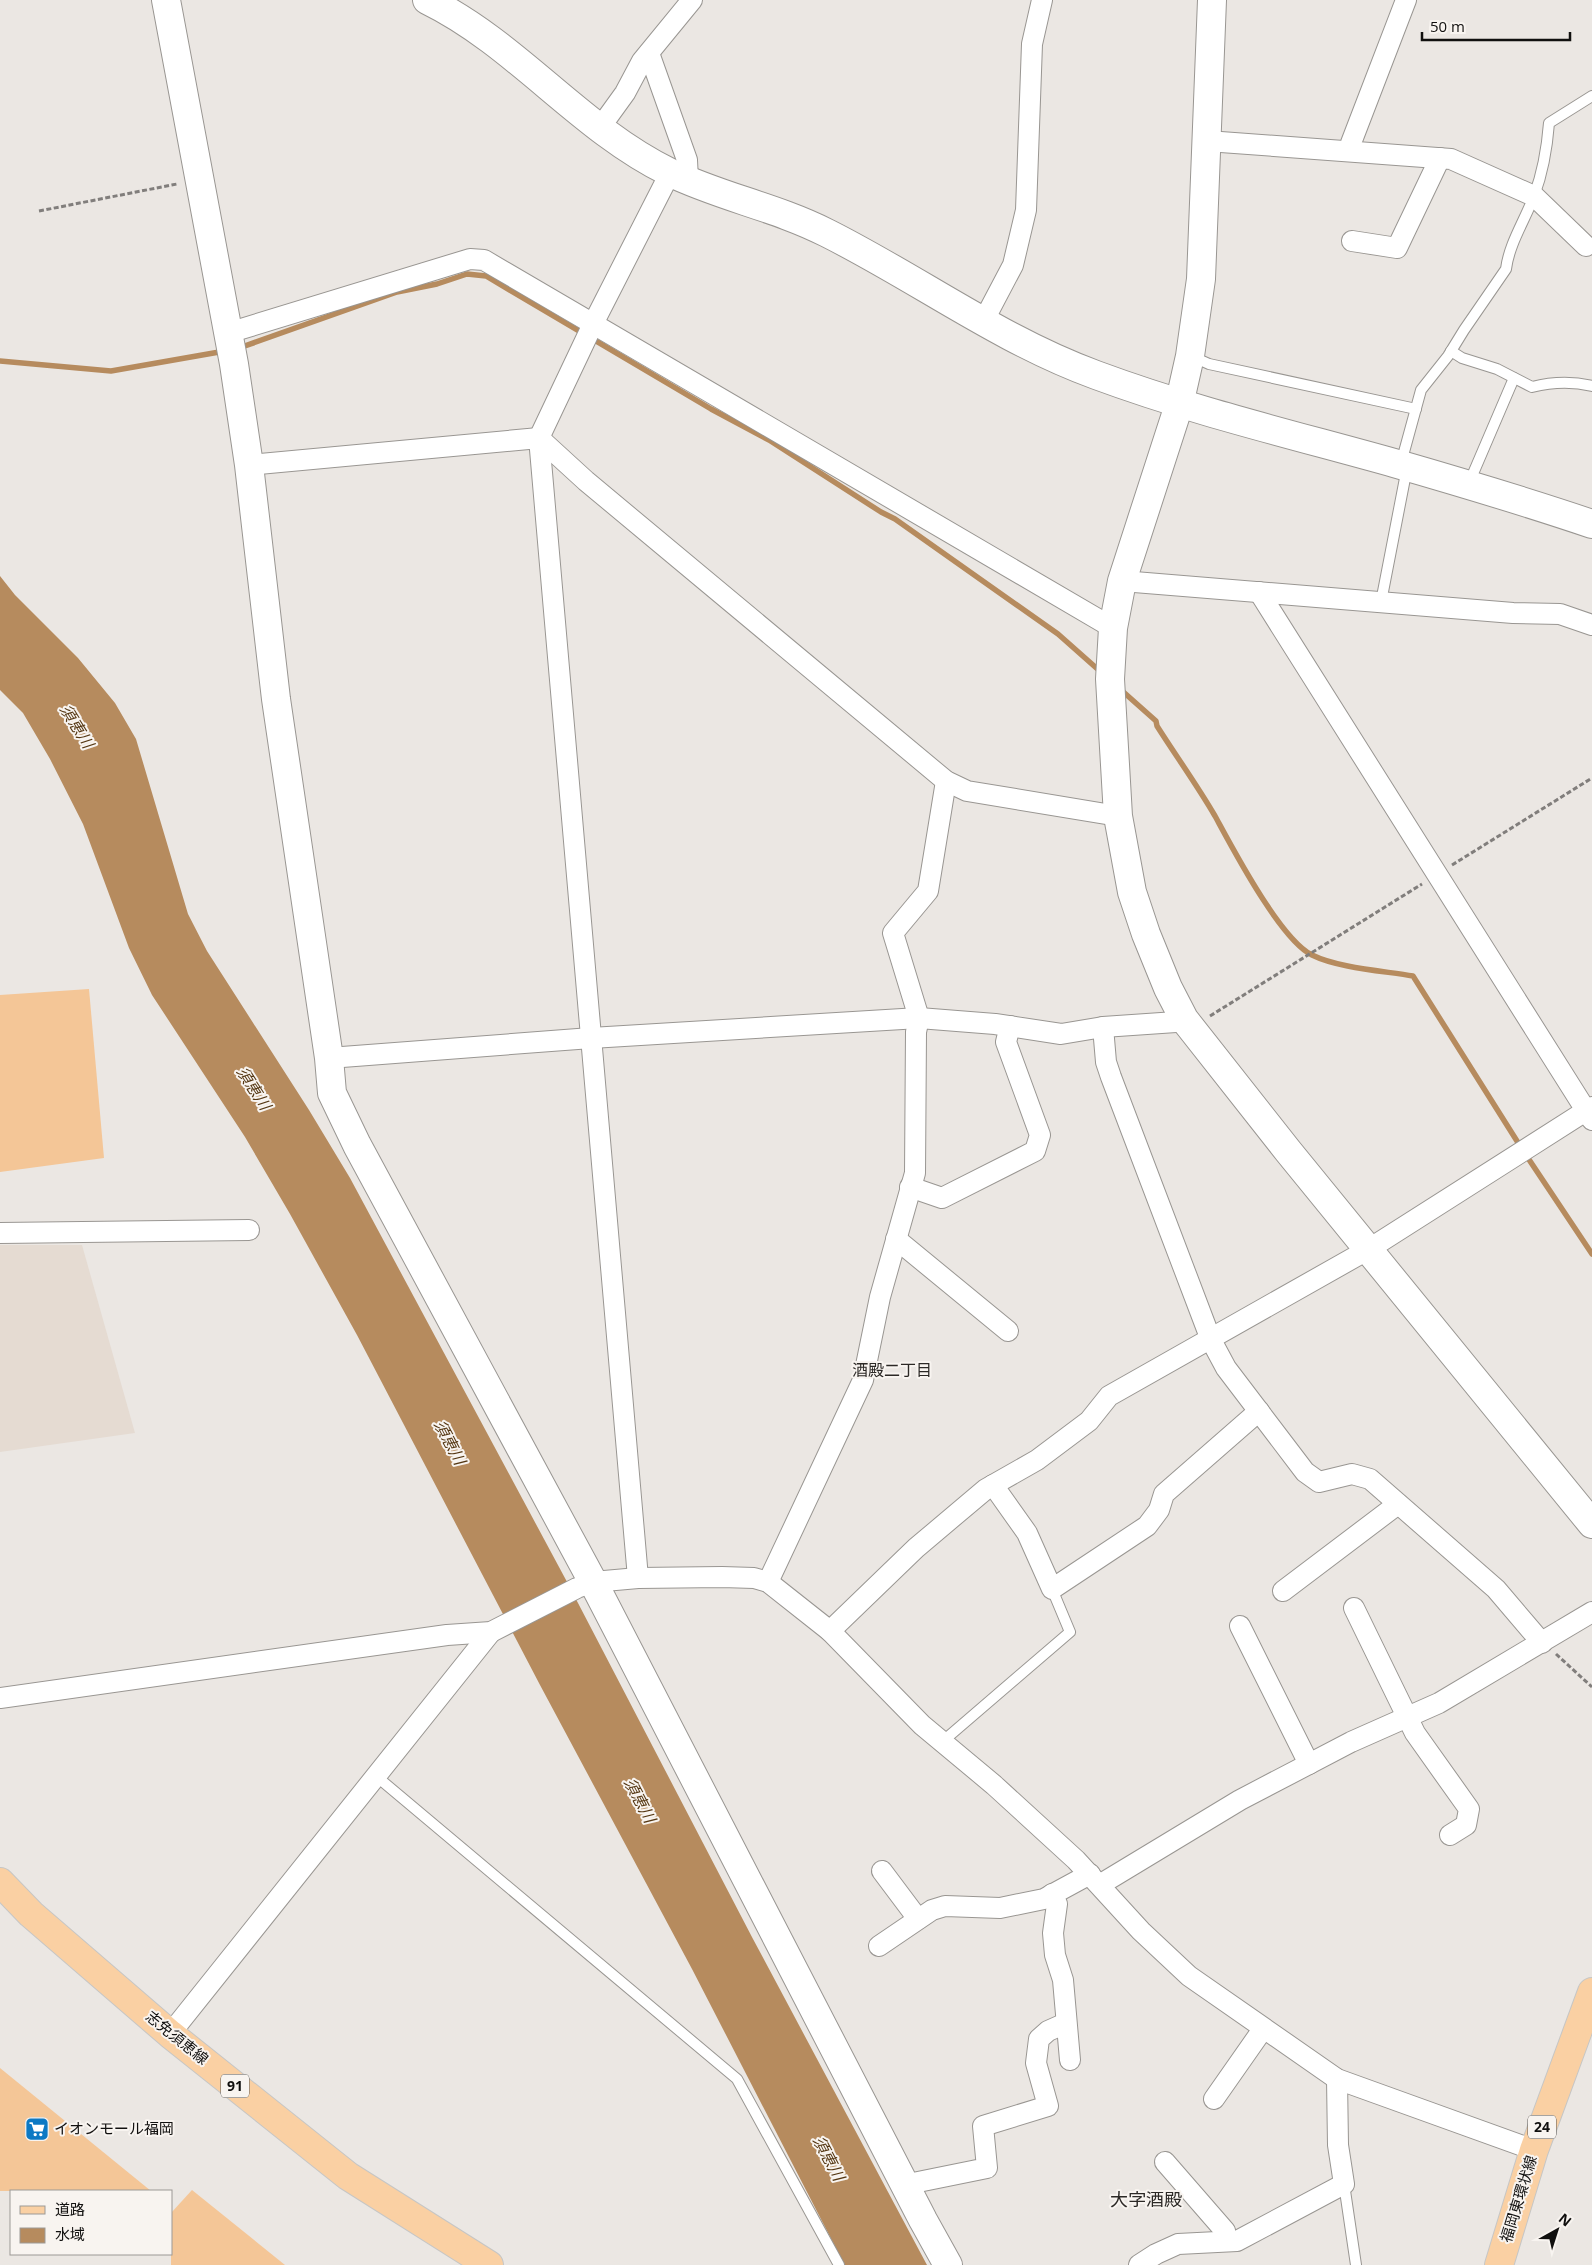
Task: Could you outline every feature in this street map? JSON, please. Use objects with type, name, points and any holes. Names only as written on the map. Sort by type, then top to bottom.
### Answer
[{"type":"main road","name":"志免須恵線","points":[[0,1883],[31,1914],[170,2034],[348,2176],[489,2265]]},
{"type":"main road","name":"福岡東環状線","points":[[1498,2265],[1534,2150],[1585,2032],[1592,1992]]},
{"type":"street","points":[[166,0],[234,364],[249,465],[276,699],[329,1058],[332,1093],[357,1145],[585,1585],[948,2265]]},
{"type":"street","points":[[599,129],[625,93],[649,53],[692,0]]},
{"type":"street","points":[[984,320],[1013,265],[1026,210],[1032,44],[1042,0]]},
{"type":"street","points":[[1212,0],[1201,279],[1190,356],[1179,405],[1122,581],[1113,628],[1110,678],[1118,816],[1132,892],[1146,934],[1168,988],[1187,1023],[1247,1101],[1592,1524]]},
{"type":"street","points":[[1350,151],[1351,142],[1406,0]]},
{"type":"street","points":[[440,3],[510,54],[599,129],[679,176],[780,212],[826,232],[1028,346],[1092,374],[1179,405],[1404,466],[1592,524]]},
{"type":"street","points":[[638,1578],[539,438],[593,324],[687,160],[649,53]]},
{"type":"street","points":[[1207,141],[1451,158],[1534,196],[1586,246]]},
{"type":"street","points":[[1352,241],[1396,248],[1440,158]]},
{"type":"street","points":[[228,334],[470,259],[484,260],[1113,628]]},
{"type":"street","points":[[249,465],[539,438],[586,481],[946,781],[967,791],[1118,816]]},
{"type":"street","points":[[1122,581],[1513,613],[1560,614],[1592,625]]},
{"type":"street","points":[[830,1631],[916,1548],[993,1485],[1038,1460],[1090,1421],[1109,1396],[1370,1250],[1590,1113],[1437,875],[1259,592]]},
{"type":"street","points":[[768,1582],[863,1380],[880,1297],[910,1187],[916,1173],[916,1032],[919,1018],[893,933],[928,891],[946,781]]},
{"type":"street","points":[[329,1058],[591,1038],[919,1018],[1010,1026],[1061,1034],[1103,1027],[1176,1022],[1187,1023]]},
{"type":"street","points":[[910,1187],[942,1198],[1035,1150],[1040,1135],[1006,1042],[1010,1026]]},
{"type":"street","points":[[1103,1027],[1106,1062],[1211,1340],[1226,1368],[1305,1472],[1319,1482],[1352,1474],[1370,1479],[1496,1589],[1542,1643]]},
{"type":"street","points":[[0,1233],[249,1230]]},
{"type":"street","points":[[896,1239],[1008,1331]]},
{"type":"street","points":[[993,1485],[1027,1533],[1052,1589],[1147,1526],[1159,1510],[1164,1494],[1259,1411]]},
{"type":"street","points":[[1283,1591],[1398,1504]]},
{"type":"street","points":[[0,1698],[498,1629],[585,1585],[638,1578],[754,1578],[768,1582],[830,1631],[922,1725],[994,1785],[1095,1879],[1141,1931],[1189,1976],[1337,2079],[1534,2150]]},
{"type":"street","points":[[1354,1608],[1406,1718],[1469,1809],[1466,1825],[1450,1834]]},
{"type":"street","points":[[880,1946],[932,1910],[945,1906],[973,1909],[1000,1908],[1044,1899],[1052,1894],[1095,1879],[1351,1742],[1439,1703],[1592,1612]]},
{"type":"street","points":[[1240,1626],[1309,1764]]},
{"type":"street","points":[[170,2034],[376,1776],[498,1629]]},
{"type":"street","points":[[882,1871],[918,1919]]},
{"type":"street","points":[[1052,1894],[1057,1904],[1053,1933],[1055,1955],[1063,1980],[1070,2060]]},
{"type":"street","points":[[906,2188],[918,2182],[987,2168],[983,2126],[1048,2106],[1036,2063],[1038,2039],[1048,2031],[1066,2023]]},
{"type":"street","points":[[1214,2099],[1263,2028]]},
{"type":"street","points":[[1140,2265],[1156,2254],[1178,2244],[1227,2240],[1237,2241],[1344,2184],[1338,2145],[1337,2079]]},
{"type":"street","points":[[1166,2162],[1225,2231],[1227,2240]]},
{"type":"lane","points":[[1381,602],[1404,466],[1421,390],[1451,351],[1506,269],[1508,258],[1534,196],[1547,154],[1549,123],[1592,96]]},
{"type":"lane","points":[[1451,351],[1462,358],[1497,369],[1532,387],[1552,382],[1592,386]]},
{"type":"lane","points":[[1190,356],[1208,364],[1416,409]]},
{"type":"lane","points":[[1470,486],[1472,476],[1514,378]]},
{"type":"lane","points":[[942,1742],[1070,1632],[1052,1589]]},
{"type":"lane","points":[[376,1776],[737,2079],[839,2265]]},
{"type":"lane","points":[[1344,2184],[1356,2265]]},
{"type":"path","points":[[39,210],[199,179]]},
{"type":"path","points":[[1187,1023],[1437,875],[1592,778]]},
{"type":"path","points":[[1542,1643],[1568,1663],[1592,1687]]},
{"type":"shaded area","points":[[0,1245],[82,1245],[135,1433],[0,1452]]},
{"type":"water","name":"須恵川","points":[[0,576],[15,595],[78,658],[115,703],[136,739],[188,914],[207,951],[309,1110],[350,1178],[566,1580],[753,1939],[927,2265],[845,2265],[841,2258],[692,1969],[540,1685],[357,1335],[245,1137],[152,995],[129,948],[83,824],[50,759],[23,713],[0,690]]},
{"type":"building","points":[[89,989],[104,1158],[0,1172],[0,995]]},
{"type":"building","points":[[0,2068],[150,2190],[10,2190],[0,2191]]},
{"type":"building","points":[[192,2190],[285,2265],[171,2265],[172,2212]]},
{"type":"waterway","points":[[239,348],[397,292],[437,284],[467,274],[486,276],[711,409],[769,440],[881,512],[895,519],[1058,634],[1102,673]]},
{"type":"waterway","points":[[0,361],[111,371],[225,351]]},
{"type":"waterway","points":[[1120,689],[1156,721],[1157,726],[1208,804],[1258,892],[1272,913],[1299,946],[1312,955],[1335,963],[1413,976],[1522,1149],[1592,1254]]},
{"type":"place","name":"イオンモール福岡","points":[[37,2129]]},
{"type":"district","name":"酒殿二丁目","points":[[892,1370]]},
{"type":"district","name":"大字酒殿","points":[[1146,2200]]}]
